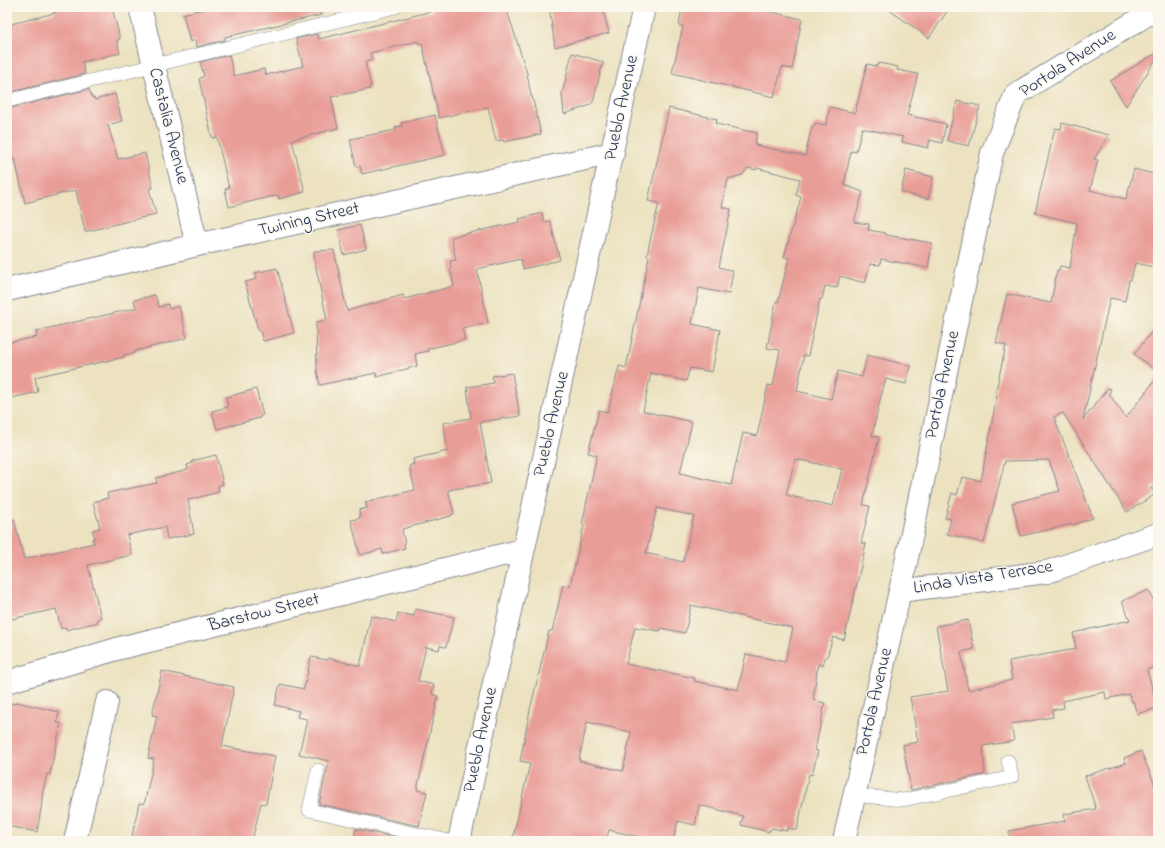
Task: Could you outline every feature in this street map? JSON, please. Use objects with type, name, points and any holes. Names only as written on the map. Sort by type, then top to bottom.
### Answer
[{"type":"street","name":"Castalia Avenue","points":[[140,7],[197,245]]},
{"type":"street","name":"Pueblo Avenue","points":[[459,841],[644,7]]},
{"type":"street","name":"Portola Avenue","points":[[844,841],[900,591],[992,152],[1016,94],[1158,8]]},
{"type":"street","name":"Twining Street","points":[[7,290],[197,245],[612,152]]},
{"type":"street","name":"Linda Vista Terrace","points":[[900,591],[1047,572],[1158,534]]},
{"type":"street","name":"Barstow Street","points":[[7,682],[120,648],[523,550]]},
{"type":"street","points":[[75,841],[107,702]]},
{"type":"lane","points":[[7,101],[395,7]]},
{"type":"lane","points":[[854,795],[903,800],[1012,777],[1008,761]]},
{"type":"lane","points":[[318,770],[309,810],[449,841]]},
{"type":"building","points":[[54,7],[112,7],[120,39],[117,40],[120,53],[82,62],[85,74],[7,93],[7,25],[55,13]]},
{"type":"building","points":[[210,7],[320,7],[321,15],[225,37],[225,40],[196,47],[195,40],[190,42],[183,14]]},
{"type":"building","points":[[432,7],[506,7],[527,73],[531,96],[541,134],[504,142],[503,140],[496,141],[488,107],[439,118],[422,43],[419,44],[418,41],[370,53],[372,60],[365,62],[371,86],[369,87],[370,89],[331,97],[338,128],[292,140],[305,192],[279,199],[278,195],[229,207],[225,189],[229,188],[217,137],[212,138],[199,79],[204,76],[200,62],[229,55],[234,76],[264,69],[266,75],[303,66],[296,39],[317,34],[319,39],[433,11]]},
{"type":"building","points":[[549,7],[602,7],[609,33],[555,47]]},
{"type":"building","points":[[682,7],[750,7],[802,19],[792,69],[782,67],[774,97],[672,73],[683,26],[679,26]]},
{"type":"building","points":[[885,7],[950,7],[929,38]]},
{"type":"building","points":[[1158,52],[1158,56],[1126,106],[1110,81]]},
{"type":"building","points":[[572,53],[603,62],[593,102],[588,106],[564,114],[562,94]]},
{"type":"building","points":[[879,63],[898,67],[897,70],[918,74],[907,115],[946,124],[942,143],[930,140],[928,148],[902,142],[903,137],[862,128],[856,152],[851,151],[844,185],[863,192],[854,222],[869,224],[868,230],[886,233],[886,235],[932,243],[928,268],[881,259],[880,265],[870,264],[865,283],[840,276],[837,288],[825,286],[822,299],[820,299],[808,356],[804,355],[797,391],[831,399],[838,371],[862,377],[867,355],[911,366],[906,384],[886,379],[880,400],[872,436],[879,437],[863,505],[870,506],[861,543],[866,544],[844,640],[833,637],[823,666],[818,664],[813,700],[825,703],[815,750],[818,751],[812,775],[809,774],[797,830],[787,828],[787,831],[772,828],[769,832],[741,825],[743,816],[699,805],[695,825],[678,821],[673,841],[656,841],[609,830],[606,841],[517,841],[517,838],[513,837],[530,763],[520,761],[530,710],[549,631],[552,631],[563,585],[570,586],[584,525],[582,524],[597,455],[588,453],[599,410],[608,412],[619,366],[626,368],[649,257],[647,256],[649,245],[659,203],[648,201],[669,108],[717,119],[716,124],[757,133],[755,145],[805,156],[812,126],[814,127],[815,123],[826,125],[830,107],[855,113],[867,64],[877,66]],"holes":[[[748,168],[756,170],[757,168],[800,179],[796,195],[801,197],[784,257],[789,258],[778,302],[776,301],[767,348],[780,350],[773,386],[768,385],[757,436],[743,433],[731,485],[680,473],[692,422],[643,411],[651,373],[686,381],[690,368],[712,372],[720,330],[692,324],[699,288],[729,294],[733,271],[719,267],[731,209],[722,207],[728,179],[742,175]],[[795,459],[842,469],[833,506],[786,495]],[[657,508],[694,516],[683,562],[646,553]],[[691,605],[793,628],[785,662],[746,654],[738,690],[694,681],[695,678],[626,664],[635,627],[660,631],[661,628],[685,633]],[[587,722],[631,732],[623,771],[579,761]]]},
{"type":"building","points":[[89,89],[92,98],[95,100],[115,94],[122,121],[108,125],[118,159],[145,153],[153,188],[149,189],[156,214],[85,232],[76,190],[25,203],[15,159],[7,161],[7,109]]},
{"type":"building","points":[[957,101],[980,106],[969,146],[947,141]]},
{"type":"building","points":[[435,115],[445,155],[362,174],[360,166],[356,167],[350,139],[396,130],[395,127],[402,126],[401,123]]},
{"type":"building","points":[[1062,123],[1109,135],[1094,159],[1098,160],[1090,190],[1126,199],[1134,169],[1158,175],[1158,268],[1135,263],[1131,280],[1129,280],[1125,301],[1110,298],[1083,420],[1108,388],[1111,389],[1109,394],[1126,418],[1158,376],[1158,483],[1151,488],[1155,494],[1127,512],[1063,413],[1054,417],[1093,518],[1072,525],[1021,536],[1012,503],[1060,491],[1049,460],[1005,461],[984,543],[947,534],[951,519],[945,518],[952,493],[957,495],[962,477],[981,481],[997,395],[995,395],[1006,345],[996,343],[1007,294],[1051,303],[1057,270],[1059,270],[1060,266],[1070,268],[1077,223],[1035,213],[1055,128],[1061,129]]},
{"type":"building","points":[[906,170],[933,177],[928,199],[901,192]]},
{"type":"building","points":[[542,213],[544,222],[550,221],[560,260],[523,269],[521,259],[477,269],[488,323],[462,328],[465,340],[427,349],[428,351],[415,354],[417,366],[377,377],[376,373],[320,385],[317,371],[316,322],[327,320],[315,263],[314,251],[334,250],[347,311],[403,295],[404,299],[454,286],[450,261],[456,260],[451,237],[520,222],[519,219]]},
{"type":"building","points":[[360,225],[366,249],[344,255],[338,230]]},
{"type":"building","points":[[277,268],[294,333],[263,341],[260,330],[258,330],[245,282],[257,279],[255,273]]},
{"type":"building","points":[[155,295],[159,307],[168,304],[169,309],[179,306],[187,338],[135,351],[135,353],[124,355],[124,357],[35,377],[38,392],[7,399],[7,343],[37,337],[36,331],[136,308],[134,300]]},
{"type":"building","points":[[1158,324],[1158,372],[1134,354]]},
{"type":"building","points":[[512,373],[520,416],[480,422],[491,483],[448,490],[454,514],[402,529],[405,548],[383,554],[382,549],[360,555],[351,520],[360,518],[359,510],[367,508],[365,502],[415,490],[409,466],[414,464],[413,459],[448,451],[443,423],[471,418],[467,387],[494,383],[492,376]]},
{"type":"building","points":[[256,389],[263,415],[260,416],[260,418],[217,429],[212,411],[228,407],[226,397]]},
{"type":"building","points":[[216,455],[223,484],[218,486],[219,492],[188,500],[194,534],[167,539],[165,527],[127,535],[132,555],[88,565],[101,618],[97,619],[98,622],[66,630],[66,627],[61,629],[56,609],[7,620],[7,520],[14,519],[24,559],[94,543],[92,539],[95,538],[92,530],[100,528],[93,502],[108,498],[107,493],[157,483],[156,478],[188,470],[187,465],[193,463],[192,461]]},
{"type":"building","points":[[1149,590],[1158,611],[1158,665],[1147,670],[1158,708],[1137,714],[1129,694],[1106,699],[1105,692],[1063,701],[1064,708],[1052,710],[1053,717],[1011,724],[1014,741],[983,746],[985,774],[911,790],[903,745],[918,742],[910,697],[948,691],[936,626],[968,620],[974,649],[961,652],[968,690],[1012,680],[1009,661],[1076,649],[1073,633],[1130,620],[1122,601]]},
{"type":"building","points":[[415,609],[454,617],[446,647],[440,646],[439,650],[426,647],[418,681],[434,685],[432,694],[438,696],[417,790],[427,792],[419,826],[319,804],[329,761],[299,754],[307,719],[297,717],[299,711],[275,705],[280,684],[304,689],[311,657],[328,660],[328,658],[360,666],[371,616],[396,622],[398,613],[414,616]]},
{"type":"building","points":[[162,671],[234,687],[222,746],[275,756],[266,804],[261,803],[252,841],[131,841],[139,803],[143,804],[145,801],[154,759],[148,758],[157,716],[152,715]]},
{"type":"building","points":[[7,702],[15,704],[16,702],[59,712],[57,723],[61,723],[50,774],[47,774],[43,791],[37,832],[7,826]]},
{"type":"building","points":[[1141,751],[1158,793],[1158,841],[1010,841],[1009,831],[1065,821],[1064,814],[1096,809],[1085,776],[1126,763],[1124,758]]},
{"type":"building","points":[[356,829],[412,841],[353,841]]}]
